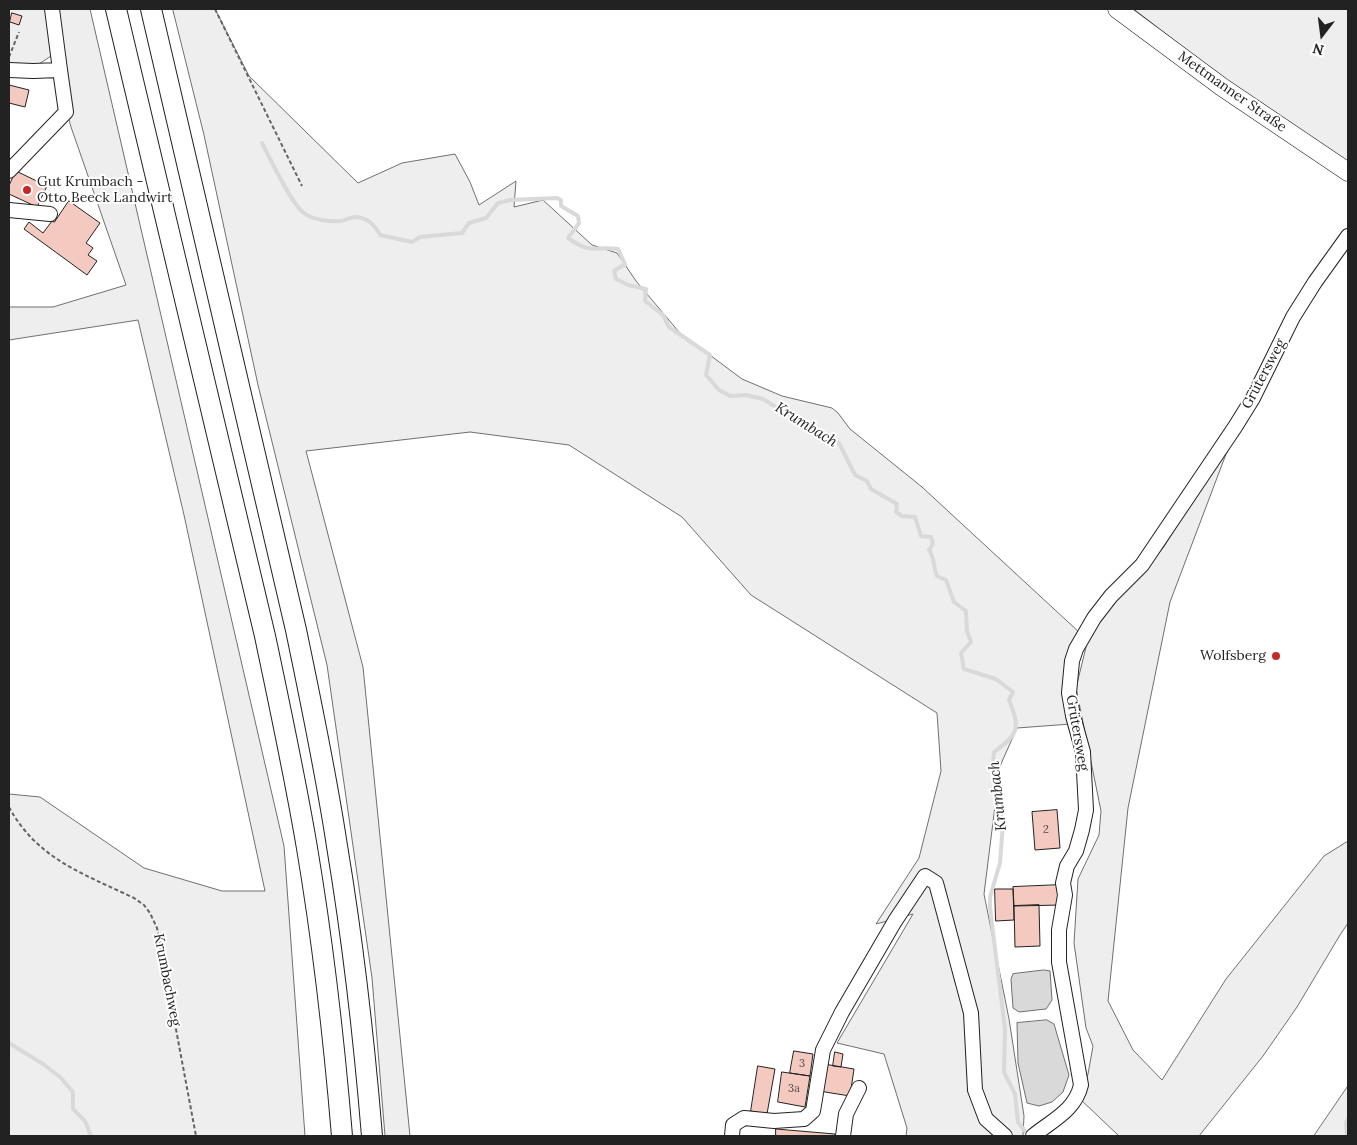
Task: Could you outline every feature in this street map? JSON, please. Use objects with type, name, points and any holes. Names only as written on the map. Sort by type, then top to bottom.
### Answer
[{"type":"highway","points":[[116,9],[263,627],[287,737],[324,958],[342,1136]]},
{"type":"highway","points":[[151,9],[296,630],[318,733],[353,955],[366,1064],[372,1136]]},
{"type":"main road","name":"Mettmanner Straße","points":[[1117,9],[1222,87],[1348,172]]},
{"type":"street","points":[[9,171],[66,112],[52,9]]},
{"type":"street","points":[[9,70],[32,72],[60,70]]},
{"type":"street","points":[[9,210],[50,214]]},
{"type":"street","name":"Grütersweg","points":[[1035,1135],[1071,1106],[1077,1098],[1081,1085],[1059,962],[1059,930],[1065,895],[1064,883],[1068,866],[1076,850],[1086,810],[1083,752],[1073,716],[1070,693],[1071,666],[1076,649],[1094,618],[1111,596],[1142,565],[1235,427],[1253,398],[1294,317],[1315,282],[1348,236]]},
{"type":"street","points":[[732,1136],[733,1124],[744,1118],[774,1121],[804,1119],[813,1111],[823,1050],[842,1012],[895,921],[925,876],[936,883],[971,1013],[975,1090],[986,1119],[1005,1136]]},
{"type":"street","points":[[843,1136],[846,1114],[859,1088]]},
{"type":"path","points":[[216,9],[302,186]]},
{"type":"path","points":[[9,56],[19,32]]},
{"type":"path","name":"Krumbachweg","points":[[9,808],[24,832],[55,859],[134,898],[144,905],[150,913],[157,928],[196,1136]]},
{"type":"shaded area","points":[[9,9],[90,9],[284,846],[305,1136],[9,1136],[9,794],[40,797],[144,868],[222,891],[265,891],[184,515],[138,320],[9,340],[9,307],[53,307],[126,285],[71,127],[51,56],[33,68],[9,66]]},
{"type":"shaded area","points":[[173,9],[215,9],[249,76],[358,183],[402,163],[455,154],[470,182],[479,205],[516,181],[514,207],[543,200],[592,245],[617,253],[636,281],[679,332],[742,379],[782,396],[832,408],[850,429],[922,487],[1080,633],[1071,724],[1017,728],[1000,766],[984,894],[1009,1019],[1024,1116],[1023,1136],[906,1136],[907,1128],[884,1054],[837,1043],[913,914],[876,924],[919,858],[941,771],[937,713],[751,595],[682,517],[569,445],[470,432],[306,451],[363,667],[410,1136],[385,1136],[372,978],[327,665],[258,385],[204,135]]},
{"type":"shaded area","points":[[1134,9],[1348,9],[1348,164],[1231,84]]},
{"type":"shaded area","points":[[1231,441],[1170,602],[1128,808],[1108,1001],[1133,1050],[1162,1080],[1226,979],[1324,856],[1348,841],[1348,923],[1297,1007],[1263,1056],[1199,1136],[1119,1136],[1079,1098],[1088,1074],[1093,1046],[1086,1028],[1074,943],[1078,879],[1099,835],[1101,811],[1076,688],[1087,643],[1100,619],[1163,548]]},
{"type":"shaded area","points":[[1050,971],[1052,1000],[1046,1009],[1019,1012],[1013,1008],[1011,979],[1013,974]]},
{"type":"shaded area","points":[[1047,1020],[1054,1024],[1069,1075],[1063,1092],[1052,1102],[1039,1106],[1027,1103],[1018,1063],[1017,1023]]},
{"type":"shaded area","points":[[1348,1086],[1348,1136],[1314,1136]]},
{"type":"building","points":[[12,13],[22,16],[19,25],[10,22]]},
{"type":"building","points":[[9,85],[29,90],[25,107],[9,103]]},
{"type":"building","name":"Gut Krumbach - Otto Beeck Landwirt","points":[[16,171],[47,186],[37,207],[9,194],[9,186]]},
{"type":"building","points":[[69,201],[100,223],[86,243],[93,248],[88,255],[97,261],[87,275],[24,229],[29,222],[43,233],[52,221],[54,222]]},
{"type":"building","points":[[1057,810],[1060,848],[1035,850],[1032,812]]},
{"type":"building","points":[[1060,885],[1061,905],[1014,906],[1013,887]]},
{"type":"building","points":[[995,889],[1013,889],[1014,920],[996,921]]},
{"type":"building","points":[[1039,905],[1040,946],[1015,947],[1014,906]]},
{"type":"building","points":[[794,1051],[813,1054],[810,1076],[790,1073]]},
{"type":"building","points":[[835,1052],[843,1054],[841,1067],[833,1066]]},
{"type":"building","points":[[824,1064],[854,1069],[850,1096],[819,1091]]},
{"type":"building","points":[[758,1066],[775,1069],[767,1114],[751,1111]]},
{"type":"building","points":[[782,1072],[810,1076],[805,1107],[778,1102]]},
{"type":"building","points":[[776,1129],[835,1134],[835,1136],[776,1136]]},
{"type":"waterway","name":"Krumbach","points":[[262,143],[287,191],[304,213],[327,221],[341,221],[354,217],[364,219],[371,223],[380,235],[412,242],[420,237],[462,233],[469,223],[486,218],[498,203],[510,200],[557,198],[561,200],[561,206],[578,216],[579,223],[568,238],[588,248],[618,249],[625,264],[614,271],[616,279],[628,285],[646,289],[645,301],[663,315],[669,327],[710,355],[706,375],[719,390],[730,396],[746,395],[763,399],[799,419],[809,430],[827,436],[839,443],[855,475],[867,481],[871,489],[897,504],[896,512],[902,516],[915,517],[921,536],[931,537],[933,544],[929,550],[937,576],[946,580],[954,602],[966,611],[967,631],[971,642],[961,653],[964,669],[996,679],[1013,692],[1009,700],[1015,718],[1015,731],[1008,741],[994,752],[993,764],[996,790],[1003,823],[1000,863],[990,897],[990,908],[1005,1029],[1004,1072],[1015,1094],[1018,1122],[1029,1136]]},
{"type":"waterway","points":[[9,1043],[60,1077],[73,1092],[73,1109],[85,1121],[91,1136]]},
{"type":"waterway","points":[[1347,1136],[1346,1123],[1348,1119]]},
{"type":"place","name":"Gut Krumbach - Otto Beeck Landwirt","points":[[27,190]]},
{"type":"place","name":"Wolfsberg","points":[[1276,656]]}]
